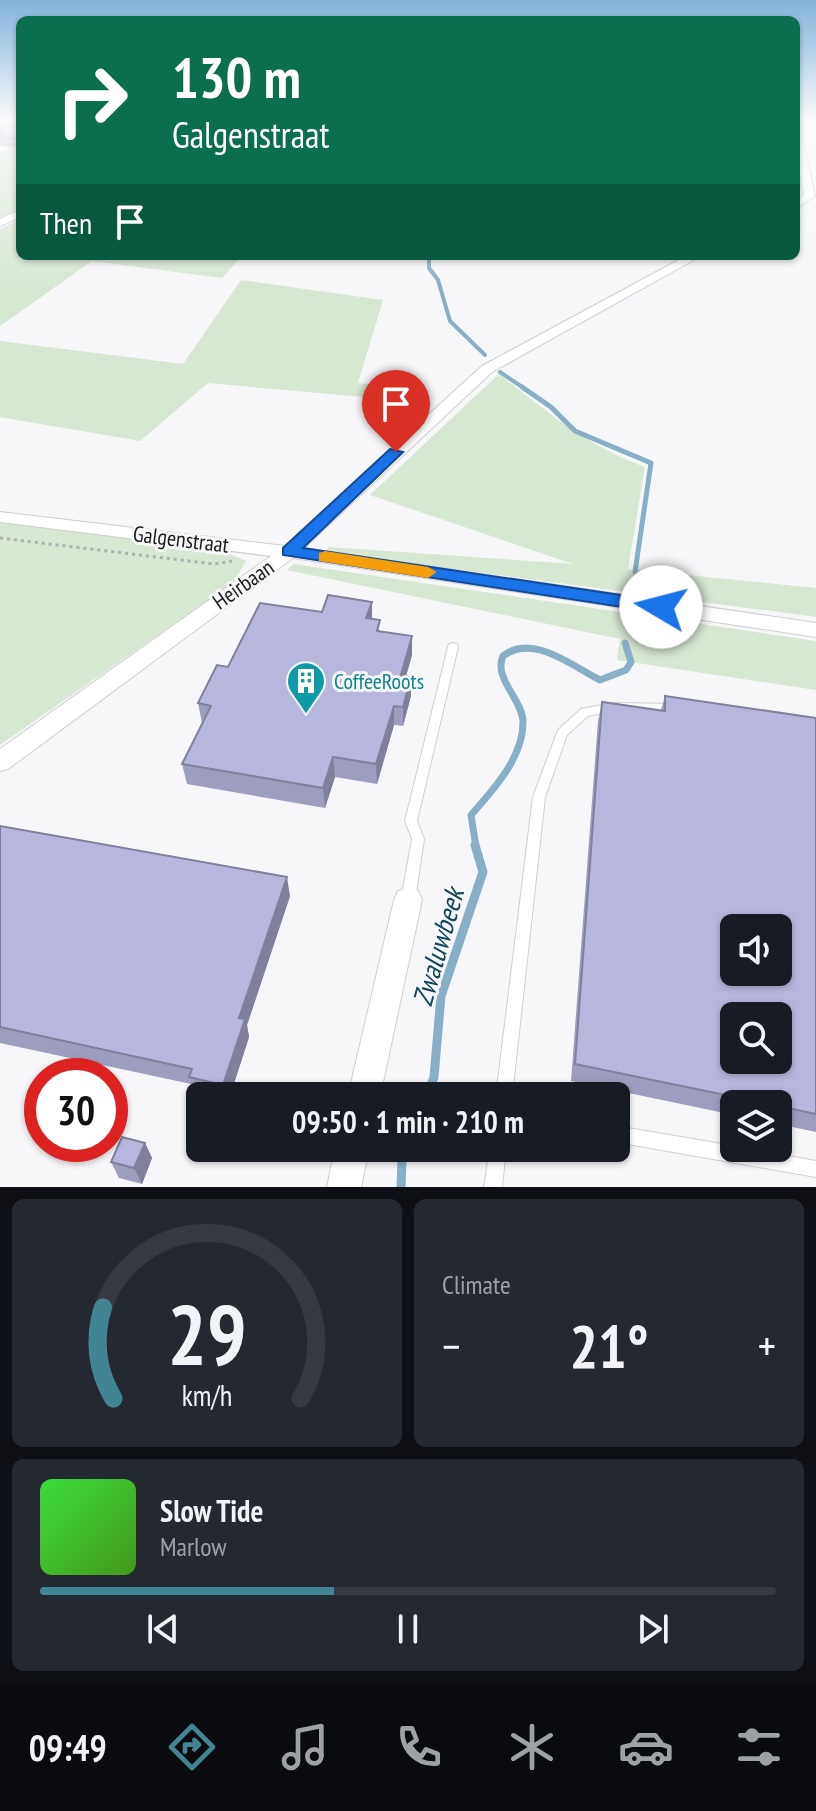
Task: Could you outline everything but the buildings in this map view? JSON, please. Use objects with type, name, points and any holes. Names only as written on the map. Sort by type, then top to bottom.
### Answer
[{"type":"street","points":[[800,202],[810,196],[808,176]]},
{"type":"street","points":[[289,552],[487,369],[688,260]]},
{"type":"street","name":"Galgenstraat","points":[[0,517],[289,552]]},
{"type":"street","name":"Heirbaan","points":[[0,762],[289,552],[816,630]]},
{"type":"street","points":[[367,1082],[408,900]]},
{"type":"street","points":[[344,1187],[349,1162]]},
{"type":"lane","points":[[408,900],[418,839],[411,821],[453,647]]},
{"type":"lane","points":[[505,1082],[539,797],[562,733],[585,712],[613,707],[667,707],[697,711]]},
{"type":"lane","points":[[630,1136],[816,1169]]},
{"type":"lane","points":[[493,1187],[496,1162]]},
{"type":"path","points":[[0,538],[214,564],[244,559]]},
{"type":"green space","points":[[0,176],[16,176],[16,211],[0,219]]},
{"type":"green space","points":[[16,221],[16,260],[238,260],[222,278],[92,261],[0,326],[0,229]]},
{"type":"green space","points":[[241,280],[383,300],[358,383],[419,391],[408,401],[208,383],[140,441],[0,417],[0,341],[183,364]]},
{"type":"green space","points":[[499,374],[586,439],[645,467],[628,569],[816,588],[816,617],[324,552],[329,547],[573,564],[370,495]]},
{"type":"green space","points":[[0,522],[218,549],[246,561],[235,580],[214,596],[0,745]]},
{"type":"green space","points":[[294,564],[816,641],[816,690],[617,660],[620,639],[287,570]]},
{"type":"waterway","name":"Zwaluwbeek","points":[[429,260],[429,268],[438,280],[450,321],[485,355]]},
{"type":"waterway","name":"Zwaluwbeek","points":[[500,372],[525,389]]},
{"type":"waterway","name":"Zwaluwbeek","points":[[522,387],[551,407],[575,431],[651,463],[635,572]]},
{"type":"waterway","name":"Zwaluwbeek","points":[[476,847],[471,815],[506,772],[522,734],[521,713],[502,672],[503,656],[515,650],[539,650],[565,660],[600,680],[626,670],[631,662],[625,643]]},
{"type":"waterway","name":"Zwaluwbeek","points":[[432,1082],[441,996],[483,872],[475,845]]},
{"type":"waterway","name":"Zwaluwbeek","points":[[401,1187],[402,1162]]},
{"type":"slow traffic","points":[[325,557],[428,572]]},
{"type":"place","name":"CoffeeRoots","points":[[306,715]]},
{"type":"route","points":[[396,452],[289,552],[661,607]]}]
